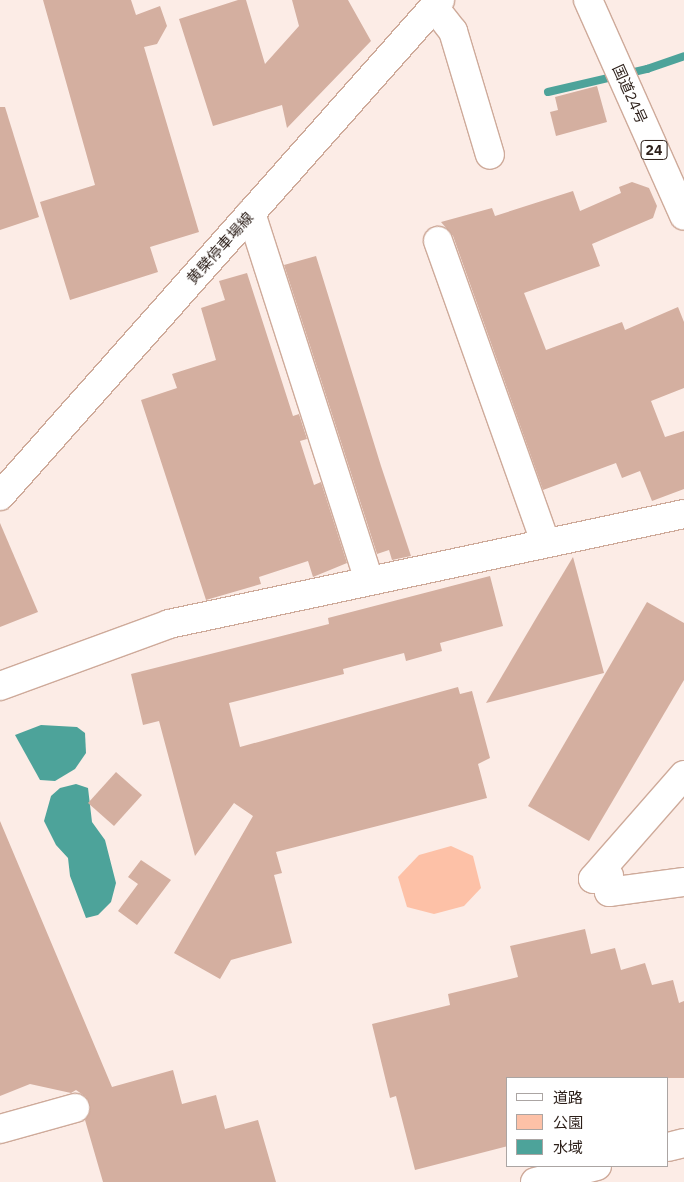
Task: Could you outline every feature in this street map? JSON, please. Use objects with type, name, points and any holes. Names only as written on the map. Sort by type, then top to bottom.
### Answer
[{"type":"main road","name":"国道24号","points":[[588,0],[684,216]]},
{"type":"main road","points":[[437,3],[452,31],[490,155]]},
{"type":"main road","name":"黄檗停車場線","points":[[0,496],[437,3]]},
{"type":"main road","points":[[251,213],[369,580]]},
{"type":"main road","points":[[438,242],[545,542]]},
{"type":"main road","points":[[0,686],[168,624],[545,542],[684,514]]},
{"type":"main road","points":[[684,775],[593,879],[609,876],[609,892],[684,882]]},
{"type":"main road","points":[[0,1129],[75,1108]]},
{"type":"main road","points":[[669,1147],[684,1143]]},
{"type":"main road","points":[[535,1182],[593,1167]]},
{"type":"green space","points":[[451,846],[473,856],[481,888],[464,906],[434,914],[407,907],[398,877],[419,855]]},
{"type":"water","points":[[41,725],[77,727],[85,733],[86,753],[75,769],[55,781],[40,780],[15,735]]},
{"type":"water","points":[[76,784],[88,788],[92,822],[105,840],[116,883],[111,902],[98,915],[86,918],[70,876],[68,858],[56,845],[44,821],[51,796],[60,788]]},
{"type":"building","points":[[43,0],[131,0],[136,15],[160,6],[167,26],[157,44],[144,47],[199,232],[150,247],[158,272],[70,300],[40,202],[95,185]]},
{"type":"building","points":[[238,0],[246,0],[265,64],[299,26],[292,0],[348,0],[371,41],[287,128],[282,105],[213,126],[179,19]]},
{"type":"building","points":[[597,86],[607,122],[556,136],[550,112],[558,110],[555,97]]},
{"type":"building","points":[[0,107],[5,107],[39,217],[0,230]]},
{"type":"building","points":[[632,182],[649,188],[657,206],[653,218],[592,244],[600,266],[524,293],[546,350],[622,322],[625,330],[678,307],[684,322],[684,388],[651,401],[665,437],[684,431],[684,489],[652,501],[640,471],[622,478],[616,463],[543,490],[453,236],[441,222],[492,208],[495,216],[573,191],[580,211],[621,193],[619,187]]},
{"type":"building","points":[[316,256],[411,556],[392,560],[389,550],[377,554],[284,265]]},
{"type":"building","points":[[247,273],[293,416],[299,414],[307,439],[300,441],[314,485],[321,482],[347,563],[313,577],[308,561],[259,577],[261,584],[206,600],[141,400],[177,388],[172,374],[216,360],[201,308],[225,300],[219,281]]},
{"type":"building","points":[[0,523],[38,612],[0,627]]},
{"type":"building","points":[[573,557],[604,673],[486,703],[538,615]]},
{"type":"building","points":[[490,576],[503,626],[440,643],[442,651],[406,661],[404,653],[343,669],[344,674],[229,703],[240,747],[458,687],[460,694],[472,691],[490,758],[478,764],[487,798],[276,852],[282,873],[274,875],[292,943],[231,960],[220,979],[174,953],[253,816],[234,803],[195,856],[159,721],[143,725],[131,674],[329,624],[328,618]]},
{"type":"building","points":[[647,602],[684,623],[684,680],[589,841],[528,806]]},
{"type":"building","points":[[116,772],[142,795],[114,826],[88,803]]},
{"type":"building","points":[[0,821],[112,1087],[173,1070],[182,1104],[216,1095],[225,1129],[258,1120],[276,1182],[103,1182],[85,1120],[90,1111],[86,1097],[76,1090],[71,1093],[30,1084],[0,1096]]},
{"type":"building","points":[[141,860],[171,880],[137,925],[118,911],[138,884],[128,877]]},
{"type":"building","points":[[585,929],[591,954],[615,948],[621,970],[645,963],[652,985],[673,980],[679,1003],[684,1001],[684,1078],[507,1077],[507,1146],[415,1170],[396,1096],[390,1098],[372,1024],[450,1005],[448,994],[518,977],[510,946]]},
{"type":"waterway","points":[[548,92],[647,69],[684,56]]}]
